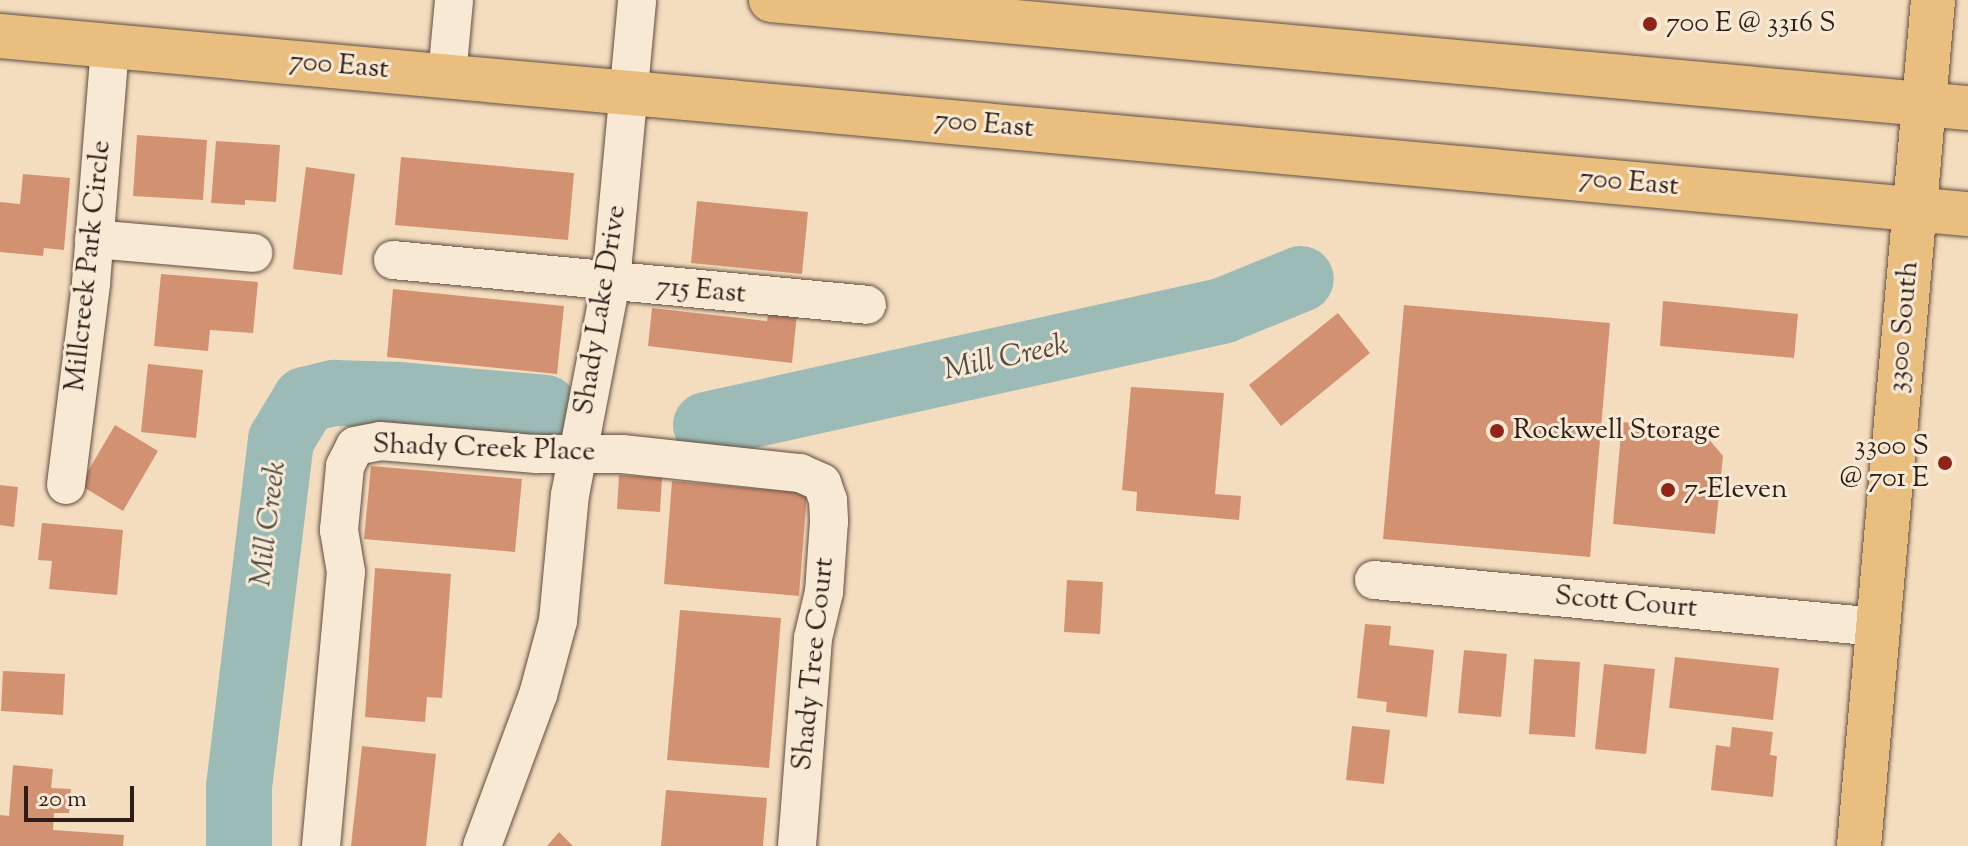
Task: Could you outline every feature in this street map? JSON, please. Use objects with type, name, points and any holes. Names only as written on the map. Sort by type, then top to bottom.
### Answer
[{"type":"main road","points":[[771,0],[1968,108]]},
{"type":"main road","name":"3300 South","points":[[1859,846],[1933,0]]},
{"type":"main road","name":"700 East","points":[[0,36],[1968,214]]},
{"type":"street","points":[[447,76],[454,0]]},
{"type":"street","name":"Shady Lake Drive","points":[[482,846],[553,646],[570,495],[611,282],[637,0]]},
{"type":"street","name":"Millcreek Park Circle","points":[[66,485],[94,239],[110,46]]},
{"type":"street","points":[[94,239],[253,253]]},
{"type":"street","name":"715 East","points":[[393,260],[867,305]]},
{"type":"street","name":"Shady Creek Place","points":[[321,846],[346,572],[339,530],[348,455],[355,446],[380,441],[622,454],[800,473],[822,483]]},
{"type":"street","name":"Shady Tree Court","points":[[797,846],[813,638],[824,592],[829,521],[828,500],[822,483]]},
{"type":"street","name":"Scott Court","points":[[1374,580],[1878,627]]},
{"type":"building","points":[[137,135],[207,140],[203,200],[133,196]]},
{"type":"building","points":[[216,141],[280,145],[276,202],[245,200],[245,205],[211,203]]},
{"type":"building","points":[[401,157],[574,173],[568,240],[395,225]]},
{"type":"building","points":[[306,167],[355,174],[342,275],[293,269]]},
{"type":"building","points":[[23,174],[70,178],[64,250],[44,248],[43,256],[0,252],[0,202],[20,204]]},
{"type":"building","points":[[697,201],[808,212],[802,274],[691,263]]},
{"type":"building","points":[[161,274],[258,282],[253,333],[210,330],[208,351],[154,346]]},
{"type":"building","points":[[393,289],[564,306],[557,374],[387,357]]},
{"type":"building","points":[[1663,301],[1798,314],[1794,358],[1660,346]]},
{"type":"building","name":"Rockwell Storage","points":[[1404,305],[1610,323],[1590,557],[1383,539]]},
{"type":"building","points":[[652,308],[767,321],[769,311],[797,314],[792,363],[648,346]]},
{"type":"building","points":[[1338,313],[1370,353],[1281,426],[1249,385]]},
{"type":"building","points":[[148,364],[203,370],[196,438],[141,432]]},
{"type":"building","points":[[1131,387],[1224,393],[1215,494],[1241,496],[1239,520],[1136,511],[1137,492],[1122,490]]},
{"type":"building","name":"7-Eleven","points":[[1622,422],[1701,430],[1723,456],[1715,534],[1613,524]]},
{"type":"building","points":[[115,425],[158,451],[123,511],[80,485]]},
{"type":"building","points":[[371,466],[522,479],[515,552],[364,539]]},
{"type":"building","points":[[619,475],[662,478],[660,512],[617,509]]},
{"type":"building","points":[[672,481],[807,493],[799,596],[664,584]]},
{"type":"building","points":[[0,485],[18,487],[14,527],[0,525]]},
{"type":"building","points":[[42,523],[123,530],[117,595],[49,589],[52,561],[38,560]]},
{"type":"building","points":[[375,568],[451,574],[442,698],[427,697],[425,722],[365,717]]},
{"type":"building","points":[[1067,580],[1103,582],[1100,634],[1064,632]]},
{"type":"building","points":[[680,610],[781,618],[769,768],[667,760]]},
{"type":"building","points":[[1365,624],[1391,626],[1389,645],[1434,650],[1427,717],[1386,712],[1387,702],[1357,698]]},
{"type":"building","points":[[1464,650],[1507,654],[1501,717],[1458,713]]},
{"type":"building","points":[[1675,657],[1779,668],[1773,720],[1669,708]]},
{"type":"building","points":[[1534,659],[1580,662],[1575,737],[1529,734]]},
{"type":"building","points":[[1604,664],[1655,669],[1646,754],[1595,749]]},
{"type":"building","points":[[3,671],[65,674],[63,715],[1,711]]},
{"type":"building","points":[[1352,726],[1390,730],[1384,784],[1346,780]]},
{"type":"building","points":[[1732,727],[1773,732],[1770,755],[1777,756],[1773,797],[1711,790],[1716,745],[1730,747]]},
{"type":"building","points":[[362,746],[436,754],[426,846],[351,846]]},
{"type":"building","points":[[13,765],[53,769],[51,788],[71,789],[69,813],[54,813],[53,830],[124,835],[123,846],[0,846],[0,815],[9,816]]},
{"type":"building","points":[[666,790],[767,798],[763,846],[661,846]]},
{"type":"building","points":[[559,832],[573,846],[547,846]]},
{"type":"waterway","name":"Mill Creek","points":[[706,425],[1222,311],[1301,279]]},
{"type":"waterway","name":"Mill Creek","points":[[239,846],[239,787],[281,440],[305,400],[334,393],[400,395],[545,408]]},
{"type":"place","name":"700 E @ 3316 S","points":[[1650,24]]},
{"type":"place","name":"Rockwell Storage","points":[[1497,431]]},
{"type":"place","name":"3300 S @ 701 E","points":[[1945,463]]},
{"type":"place","name":"7-Eleven","points":[[1668,490]]}]
